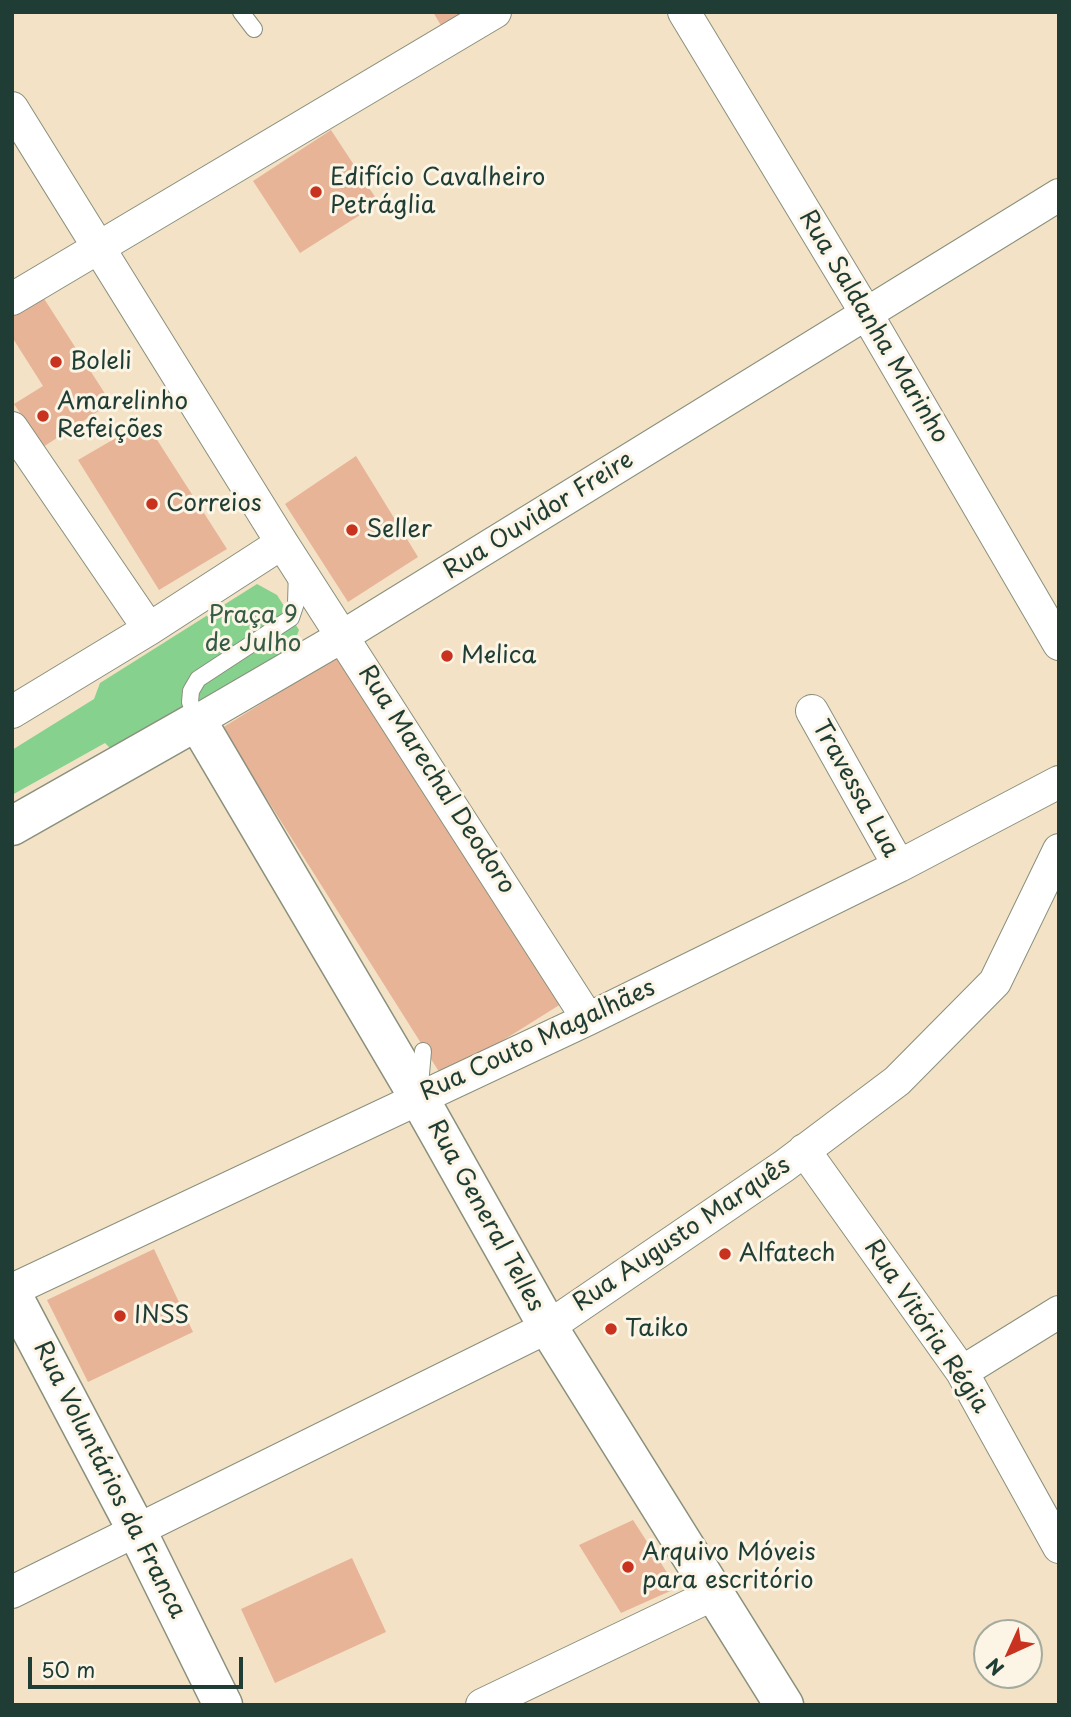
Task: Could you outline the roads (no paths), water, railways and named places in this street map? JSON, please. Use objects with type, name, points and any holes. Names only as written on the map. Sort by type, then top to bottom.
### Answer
[{"type":"street","points":[[12,299],[495,12]]},
{"type":"street","name":"Rua Saldanha Marinho","points":[[684,12],[866,313],[1059,644]]},
{"type":"street","name":"Rua Marechal Deodoro","points":[[12,108],[290,554],[588,1019]]},
{"type":"street","name":"Rua Ouvidor Freire","points":[[12,826],[197,721],[246,701],[286,677],[343,636],[1059,194]]},
{"type":"street","points":[[12,428],[149,629]]},
{"type":"street","points":[[12,712],[149,629],[290,554]]},
{"type":"street","name":"Travessa Lua","points":[[812,711],[899,866]]},
{"type":"street","name":"Rua General Telles","points":[[197,721],[419,1098],[548,1327],[784,1705]]},
{"type":"street","name":"Rua Couto Magalhães","points":[[12,1292],[588,1019],[899,866],[1059,782]]},
{"type":"street","name":"Rua Augusto Marquês","points":[[12,1592],[548,1327],[804,1150],[897,1081],[995,982],[1059,850]]},
{"type":"street","name":"Rua Vitória Régia","points":[[804,1150],[962,1372],[1059,1547]]},
{"type":"street","name":"Rua Voluntários da Franca","points":[[12,1292],[136,1529],[223,1705]]},
{"type":"street","points":[[962,1372],[1059,1311]]},
{"type":"street","points":[[482,1705],[714,1594]]},
{"type":"lane","points":[[241,12],[254,29]]},
{"type":"lane","points":[[197,721],[190,702],[191,691],[198,679],[291,618],[296,603],[290,554]]},
{"type":"lane","points":[[419,1098],[423,1051]]},
{"type":"place","name":"Edifício Cavalheiro Petráglia","points":[[316,192]]},
{"type":"place","name":"Boleli","points":[[56,362]]},
{"type":"place","name":"Amarelinho Refeições","points":[[43,416]]},
{"type":"place","name":"Correios","points":[[152,504]]},
{"type":"place","name":"Seller","points":[[352,530]]},
{"type":"place","name":"Melica","points":[[447,656]]},
{"type":"place","name":"Alfatech","points":[[725,1254]]},
{"type":"place","name":"INSS","points":[[120,1316]]},
{"type":"place","name":"Taiko","points":[[611,1329]]},
{"type":"place","name":"Arquivo Móveis para escritório","points":[[628,1567]]},
{"type":"park label","name":"Praça 9 de Julho","points":[[253,630]]}]
